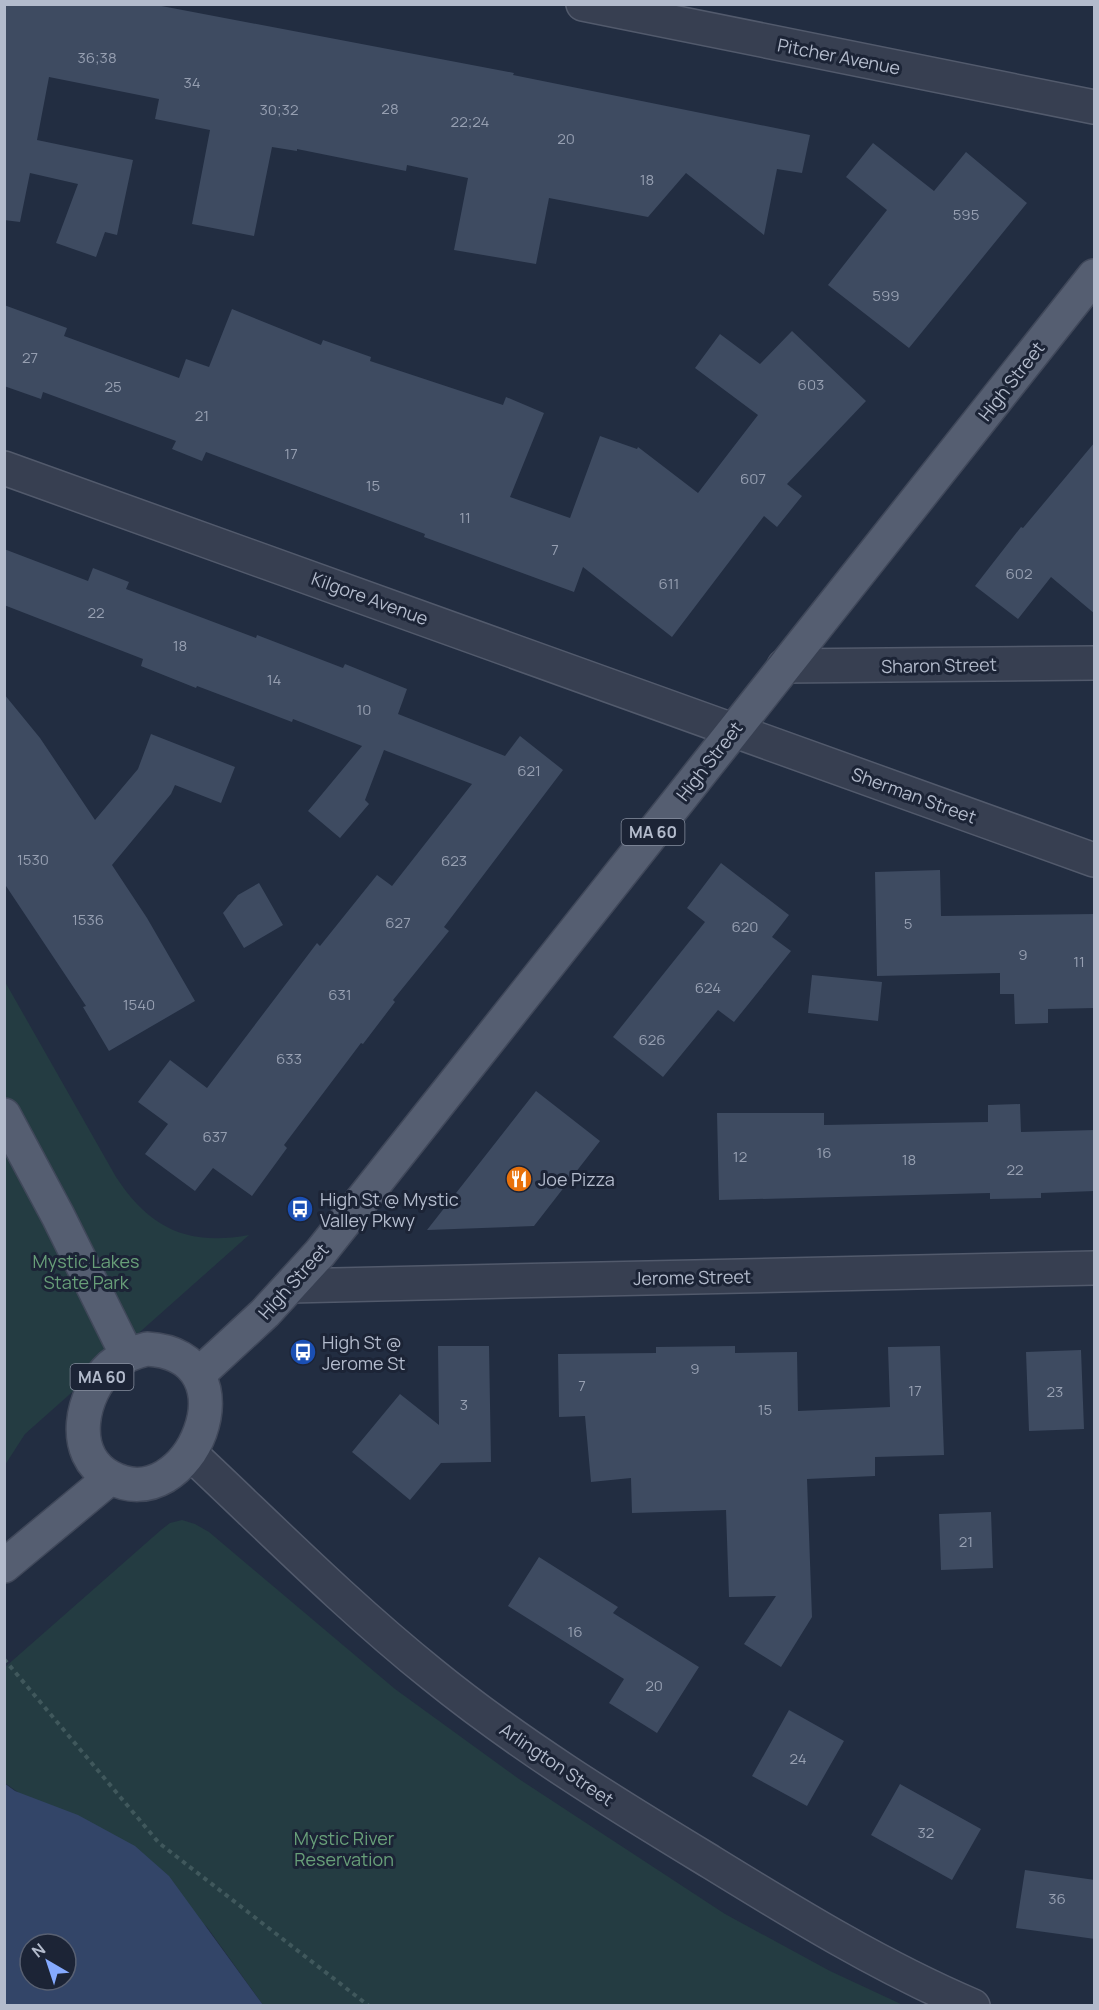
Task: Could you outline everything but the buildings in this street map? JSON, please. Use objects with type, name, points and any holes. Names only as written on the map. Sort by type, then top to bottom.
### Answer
[{"type":"main road","name":"High Street","points":[[198,1376],[265,1313],[352,1212],[1095,276]]},
{"type":"main road","points":[[4,1115],[58,1216],[127,1355]]},
{"type":"main road","name":"MA 60","points":[[110,1478],[95,1465],[88,1455],[82,1437],[83,1417],[94,1387],[104,1374],[127,1355],[147,1349],[160,1349],[183,1359],[193,1367],[198,1376]]},
{"type":"main road","points":[[4,1566],[110,1478],[139,1484],[159,1479],[176,1468],[190,1453],[207,1412],[205,1392],[198,1376]]},
{"type":"street","name":"Pitcher Avenue","points":[[583,4],[1095,107]]},
{"type":"street","name":"Kilgore Avenue","points":[[4,468],[734,729]]},
{"type":"street","name":"Sharon Street","points":[[784,666],[1095,663]]},
{"type":"street","name":"Sherman Street","points":[[734,729],[1095,860]]},
{"type":"street","name":"Jerome Street","points":[[290,1286],[1095,1268]]},
{"type":"street","name":"Arlington Street","points":[[190,1453],[370,1622],[434,1676],[540,1755],[827,1933],[973,2006]]},
{"type":"path","points":[[4,1659],[159,1843],[369,2006]]},
{"type":"green space","name":"Mystic Lakes State Park","points":[[4,980],[116,1177],[143,1210],[172,1230],[189,1235],[227,1238],[249,1235],[25,1434],[5,1465]]},
{"type":"green space","name":"Mystic River Reservation","points":[[182,1520],[209,1532],[395,1689],[519,1779],[725,1914],[830,1971],[903,2005],[263,2005],[207,1927],[5,1783],[4,1668],[161,1530],[170,1523]]},
{"type":"water","points":[[4,1783],[15,1791],[78,1815],[135,1846],[169,1876],[263,2005],[5,2005]]},
{"type":"place","name":"Joe Pizza","points":[[519,1179]]},
{"type":"place","name":"High St @ Mystic Valley Pkwy","points":[[300,1209]]},
{"type":"place","name":"High St @ Jerome St","points":[[303,1352]]}]
